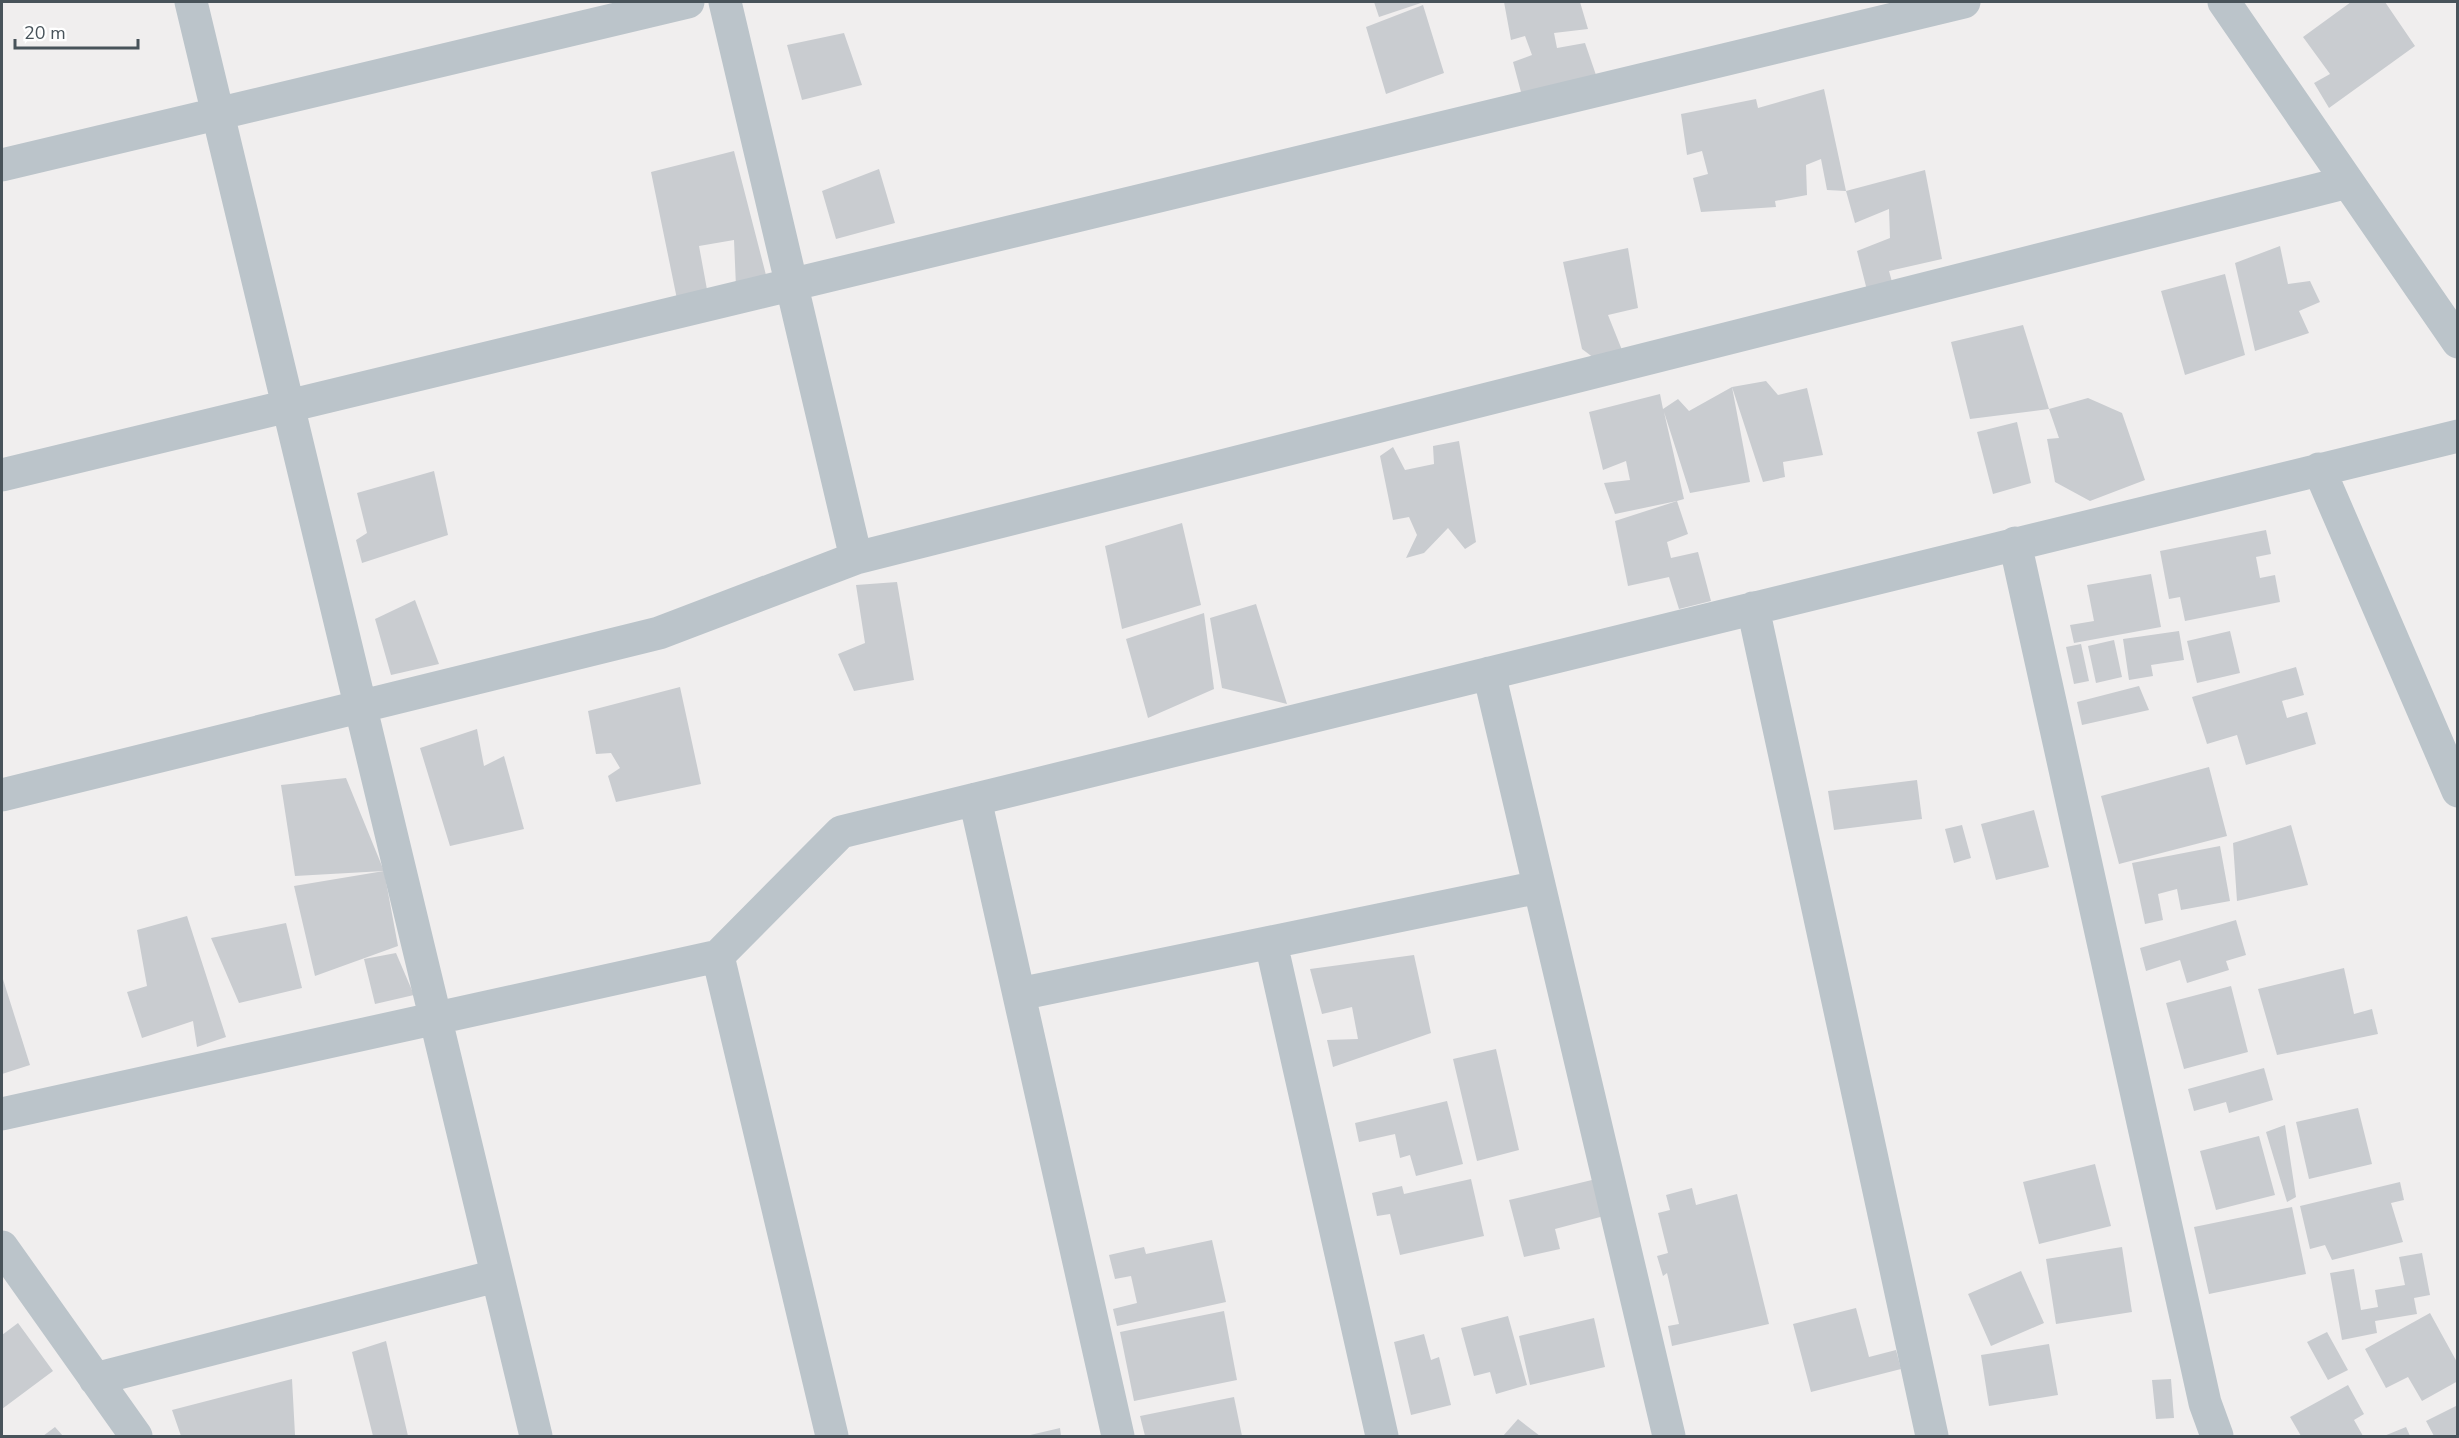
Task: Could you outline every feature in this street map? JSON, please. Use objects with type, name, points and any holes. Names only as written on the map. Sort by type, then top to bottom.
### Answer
[{"type":"street","points":[[191,2],[536,1437]]},
{"type":"street","points":[[2,165],[688,2]]},
{"type":"street","points":[[725,2],[856,558]]},
{"type":"street","points":[[2,475],[1964,2]]},
{"type":"street","points":[[2224,2],[2457,342]]},
{"type":"street","points":[[2,795],[659,633],[856,558],[2348,182]]},
{"type":"street","points":[[2,1114],[718,956],[841,831],[2457,436]]},
{"type":"street","points":[[2319,469],[2457,791]]},
{"type":"street","points":[[2015,543],[2205,1403],[2217,1437]]},
{"type":"street","points":[[1753,608],[1932,1437]]},
{"type":"street","points":[[1489,673],[1669,1437]]},
{"type":"street","points":[[975,799],[1118,1437]]},
{"type":"street","points":[[1019,994],[1539,887]]},
{"type":"street","points":[[1271,943],[1382,1437]]},
{"type":"street","points":[[718,956],[832,1437]]},
{"type":"street","points":[[2,1247],[136,1437]]},
{"type":"street","points":[[95,1379],[496,1276]]},
{"type":"building","points":[[1374,2],[1424,2],[1379,17]]},
{"type":"building","points":[[1504,2],[1580,2],[1588,29],[1554,33],[1557,48],[1585,43],[1596,75],[1525,107],[1513,62],[1532,55],[1525,36],[1511,40]]},
{"type":"building","points":[[2351,2],[2385,2],[2415,46],[2329,108],[2314,83],[2330,74],[2303,37]]},
{"type":"building","points":[[1423,5],[1444,73],[1386,94],[1366,27]]},
{"type":"building","points":[[844,33],[862,85],[802,100],[787,45]]},
{"type":"building","points":[[1824,89],[1846,191],[1827,190],[1821,159],[1806,165],[1807,195],[1775,201],[1776,207],[1701,212],[1693,178],[1708,174],[1702,151],[1687,155],[1681,114],[1756,99],[1758,108]]},
{"type":"building","points":[[734,151],[767,279],[736,287],[734,240],[699,246],[708,295],[678,304],[651,172]]},
{"type":"building","points":[[879,169],[895,223],[836,239],[822,191]]},
{"type":"building","points":[[1925,170],[1942,259],[1889,271],[1894,289],[1870,302],[1857,251],[1890,238],[1889,209],[1855,223],[1846,191]]},
{"type":"building","points":[[2280,246],[2288,284],[2310,281],[2320,302],[2299,311],[2309,333],[2255,351],[2235,263]]},
{"type":"building","points":[[1628,248],[1638,308],[1608,315],[1624,355],[1598,361],[1582,349],[1563,262]]},
{"type":"building","points":[[2225,274],[2245,355],[2185,375],[2161,291]]},
{"type":"building","points":[[2023,325],[2049,409],[1970,419],[1951,342]]},
{"type":"building","points":[[1766,381],[1778,395],[1807,388],[1823,455],[1783,462],[1785,477],[1763,482],[1732,387]]},
{"type":"building","points":[[1732,387],[1750,482],[1690,493],[1664,412],[1684,499],[1615,514],[1604,483],[1630,480],[1626,461],[1603,470],[1589,412],[1660,394],[1663,409],[1678,399],[1689,411]]},
{"type":"building","points":[[2088,398],[2122,413],[2145,480],[2090,501],[2055,482],[2047,439],[2059,438],[2049,409]]},
{"type":"building","points":[[2017,422],[2031,483],[1993,494],[1977,432]]},
{"type":"building","points":[[1459,441],[1476,542],[1465,549],[1448,528],[1424,553],[1406,558],[1417,535],[1409,517],[1393,520],[1380,456],[1393,447],[1405,470],[1434,464],[1433,446]]},
{"type":"building","points":[[434,471],[448,535],[362,563],[356,540],[367,533],[357,493]]},
{"type":"building","points":[[1677,501],[1688,534],[1667,542],[1671,558],[1698,552],[1711,601],[1679,609],[1669,577],[1628,586],[1615,521]]},
{"type":"building","points":[[1182,523],[1201,605],[1122,629],[1105,546]]},
{"type":"building","points":[[2266,530],[2271,554],[2256,557],[2260,578],[2275,575],[2280,602],[2185,621],[2180,597],[2169,599],[2160,551]]},
{"type":"building","points":[[2151,574],[2161,627],[2074,643],[2070,625],[2094,621],[2087,585]]},
{"type":"building","points":[[897,582],[914,680],[854,691],[838,654],[865,643],[856,585]]},
{"type":"building","points":[[415,600],[439,664],[391,675],[375,619]]},
{"type":"building","points":[[1256,604],[1287,704],[1222,688],[1210,618]]},
{"type":"building","points":[[1204,613],[1214,689],[1148,718],[1126,639]]},
{"type":"building","points":[[2179,631],[2184,660],[2151,665],[2153,676],[2129,680],[2123,639]]},
{"type":"building","points":[[2230,631],[2240,673],[2197,683],[2187,641]]},
{"type":"building","points":[[2114,640],[2122,677],[2096,683],[2088,646]]},
{"type":"building","points":[[2081,644],[2089,681],[2074,684],[2066,647]]},
{"type":"building","points":[[2296,667],[2304,695],[2282,701],[2287,718],[2307,712],[2316,744],[2246,765],[2237,735],[2207,744],[2192,697]]},
{"type":"building","points":[[2139,686],[2149,710],[2082,725],[2077,702]]},
{"type":"building","points":[[680,687],[701,784],[616,802],[608,776],[620,768],[611,753],[596,754],[588,711]]},
{"type":"building","points":[[477,729],[484,766],[504,756],[524,829],[450,846],[420,748]]},
{"type":"building","points":[[2209,767],[2227,836],[2119,864],[2101,796]]},
{"type":"building","points":[[346,778],[384,871],[295,876],[281,785]]},
{"type":"building","points":[[1917,780],[1922,819],[1834,830],[1828,791]]},
{"type":"building","points":[[2034,810],[2049,867],[1996,880],[1981,824]]},
{"type":"building","points":[[1962,825],[1971,858],[1954,863],[1945,829]]},
{"type":"building","points":[[2291,825],[2308,885],[2237,901],[2233,843]]},
{"type":"building","points":[[2220,846],[2230,901],[2181,910],[2177,889],[2158,894],[2163,920],[2145,924],[2132,863]]},
{"type":"building","points":[[384,871],[398,946],[315,976],[294,886]]},
{"type":"building","points":[[187,916],[226,1037],[197,1047],[193,1021],[142,1038],[127,992],[147,986],[137,930]]},
{"type":"building","points":[[2236,920],[2246,955],[2226,961],[2229,970],[2187,983],[2180,960],[2146,971],[2140,948]]},
{"type":"building","points":[[286,923],[302,988],[239,1003],[211,938]]},
{"type":"building","points":[[396,953],[414,995],[375,1004],[364,959]]},
{"type":"building","points":[[1414,955],[1431,1033],[1333,1067],[1327,1040],[1358,1039],[1352,1007],[1322,1014],[1310,969]]},
{"type":"building","points":[[2344,968],[2354,1014],[2372,1009],[2378,1034],[2277,1055],[2258,989]]},
{"type":"building","points":[[2,976],[30,1065],[2,1074]]},
{"type":"building","points":[[2231,986],[2248,1052],[2184,1069],[2166,1003]]},
{"type":"building","points":[[1496,1049],[1519,1150],[1477,1161],[1453,1059]]},
{"type":"building","points":[[2264,1068],[2273,1100],[2229,1113],[2226,1102],[2194,1111],[2188,1089]]},
{"type":"building","points":[[1447,1101],[1463,1164],[1416,1176],[1410,1155],[1400,1158],[1395,1134],[1359,1142],[1355,1123]]},
{"type":"building","points":[[2358,1108],[2372,1164],[2309,1179],[2296,1122]]},
{"type":"building","points":[[2285,1125],[2296,1197],[2287,1202],[2266,1132]]},
{"type":"building","points":[[2259,1136],[2275,1195],[2216,1210],[2200,1151]]},
{"type":"building","points":[[2095,1164],[2111,1226],[2039,1244],[2023,1182]]},
{"type":"building","points":[[1471,1179],[1484,1236],[1400,1255],[1390,1214],[1377,1216],[1372,1193],[1402,1186],[1404,1194]]},
{"type":"building","points":[[1596,1179],[1604,1216],[1555,1229],[1560,1249],[1524,1257],[1509,1200]]},
{"type":"building","points":[[2400,1182],[2404,1200],[2391,1203],[2403,1242],[2332,1260],[2325,1245],[2310,1249],[2300,1206]]},
{"type":"building","points":[[1692,1188],[1696,1205],[1737,1194],[1769,1324],[1672,1346],[1668,1326],[1679,1324],[1667,1273],[1663,1276],[1657,1256],[1668,1253],[1658,1213],[1670,1210],[1666,1195]]},
{"type":"building","points":[[2292,1207],[2306,1274],[2209,1294],[2194,1227]]},
{"type":"building","points":[[1212,1240],[1226,1302],[1117,1326],[1113,1309],[1137,1303],[1131,1276],[1115,1279],[1109,1255],[1144,1247],[1146,1254]]},
{"type":"building","points":[[2122,1247],[2132,1312],[2056,1324],[2046,1259]]},
{"type":"building","points":[[2422,1253],[2430,1295],[2414,1298],[2417,1314],[2375,1321],[2377,1333],[2342,1340],[2330,1273],[2354,1269],[2361,1310],[2378,1307],[2375,1290],[2405,1285],[2399,1257]]},
{"type":"building","points":[[2021,1271],[2044,1323],[1991,1346],[1968,1294]]},
{"type":"building","points":[[1856,1308],[1869,1357],[1896,1350],[1901,1369],[1811,1392],[1793,1324]]},
{"type":"building","points":[[1224,1311],[1237,1380],[1134,1401],[1120,1332]]},
{"type":"building","points":[[2430,1313],[2458,1364],[2458,1381],[2422,1401],[2408,1377],[2386,1388],[2365,1349]]},
{"type":"building","points":[[1508,1316],[1527,1385],[1496,1394],[1490,1372],[1474,1376],[1461,1328]]},
{"type":"building","points":[[1594,1318],[1605,1367],[1530,1385],[1519,1336]]},
{"type":"building","points":[[18,1323],[53,1371],[2,1409],[2,1335]]},
{"type":"building","points":[[2327,1332],[2348,1370],[2328,1380],[2307,1342]]},
{"type":"building","points":[[1424,1334],[1431,1360],[1439,1357],[1451,1405],[1411,1415],[1394,1342]]},
{"type":"building","points":[[386,1341],[408,1436],[373,1436],[352,1352]]},
{"type":"building","points":[[2049,1344],[2058,1395],[1989,1406],[1981,1355]]},
{"type":"building","points":[[292,1379],[295,1435],[181,1436],[172,1410]]},
{"type":"building","points":[[2171,1379],[2174,1418],[2156,1419],[2152,1380]]},
{"type":"building","points":[[2348,1385],[2364,1414],[2354,1420],[2363,1436],[2301,1436],[2290,1417]]},
{"type":"building","points":[[1234,1397],[1242,1436],[1145,1436],[1140,1416]]},
{"type":"building","points":[[2458,1405],[2458,1436],[2434,1436],[2426,1421]]},
{"type":"building","points":[[1518,1419],[1540,1436],[1503,1436]]},
{"type":"building","points":[[55,1427],[63,1436],[43,1436]]},
{"type":"building","points":[[2406,1427],[2410,1436],[2384,1436]]},
{"type":"building","points":[[1060,1428],[1061,1436],[1026,1436]]}]
